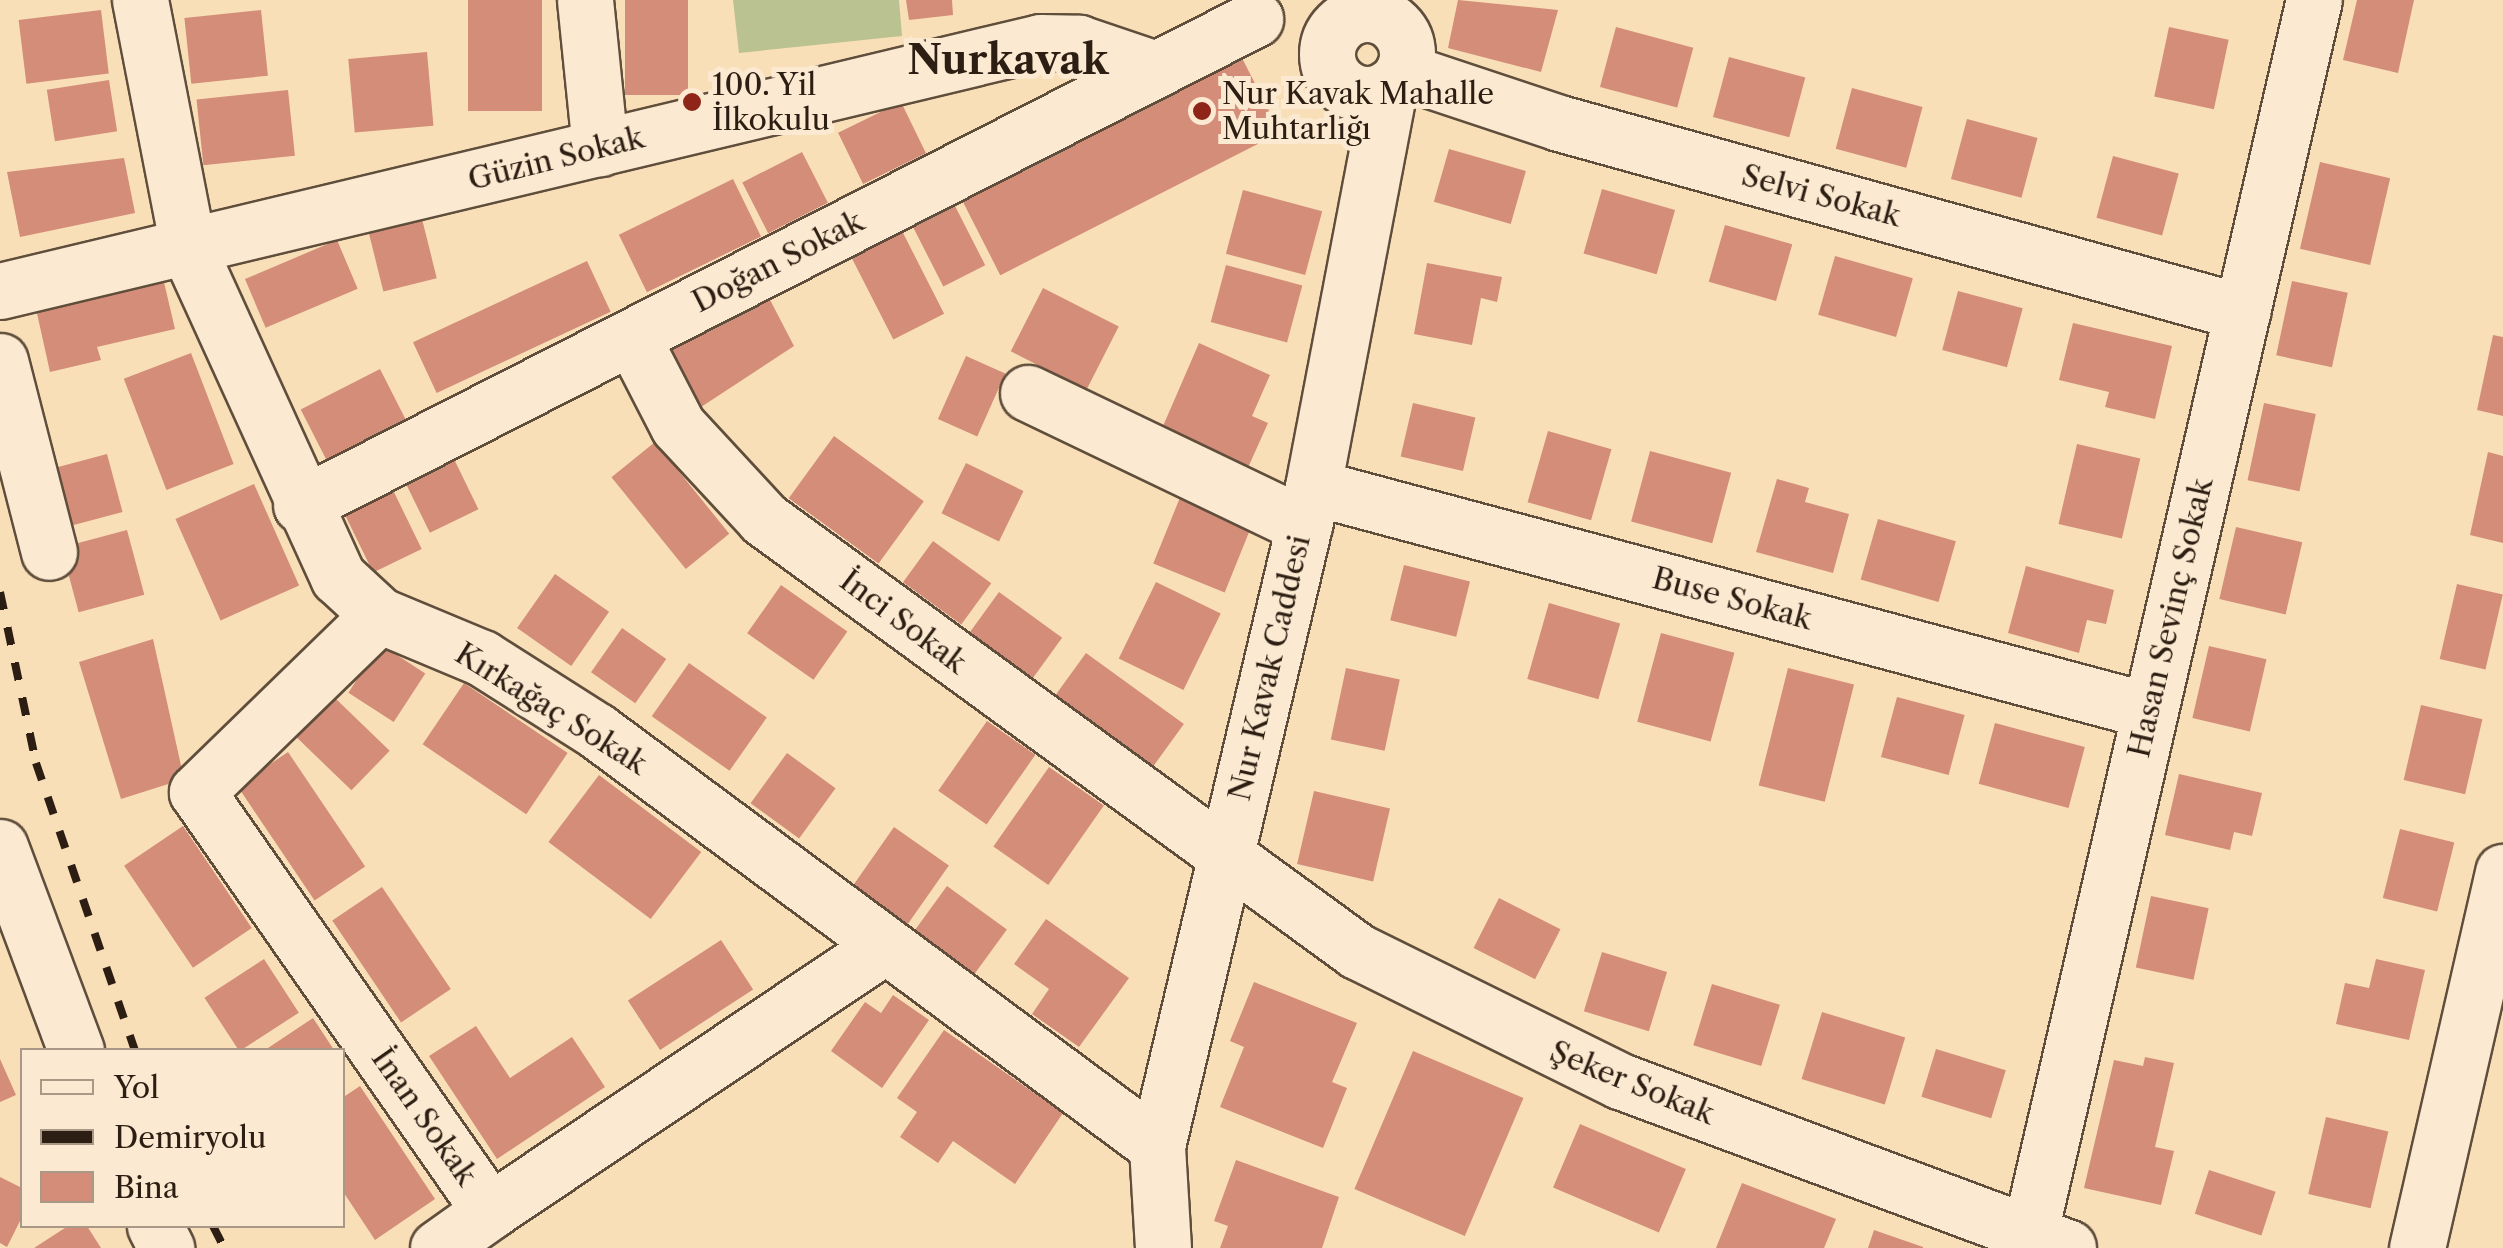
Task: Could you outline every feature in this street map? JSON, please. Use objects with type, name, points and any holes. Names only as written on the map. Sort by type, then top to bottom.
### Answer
[{"type":"street","name":"Kırkağaç Sokak","points":[[140,0],[188,248],[338,577],[380,615],[482,658],[597,731],[1157,1146]]},
{"type":"street","points":[[585,0],[600,148]]},
{"type":"street","name":"Hasan Sevinç Sokak","points":[[2049,1242],[2150,711],[2314,0]]},
{"type":"street","name":"Selvi Sokak","points":[[1248,10],[1330,41],[1359,15],[1398,46],[1559,123],[2242,312]]},
{"type":"street","name":"Doğan Sokak","points":[[302,505],[1156,69],[1248,10]]},
{"type":"street","name":"Güzin Sokak","points":[[0,291],[1040,42],[1079,43],[1156,69]]},
{"type":"street","name":"Nur Kavak Caddesi","points":[[1164,1248],[1157,1146],[1309,506],[1398,46]]},
{"type":"street","name":"İnci Sokak","points":[[632,337],[678,426],[764,519],[1225,860]]},
{"type":"street","points":[[0,361],[49,552]]},
{"type":"street","name":"Buse Sokak","points":[[1028,393],[1309,506],[2150,711]]},
{"type":"street","name":"İnan Sokak","points":[[380,615],[198,792],[490,1211],[884,946]]},
{"type":"street","points":[[0,847],[75,1048]]},
{"type":"street","name":"Şeker Sokak","points":[[1225,860],[1357,951],[1528,1041],[2049,1242]]},
{"type":"street","points":[[2418,1248],[2492,973],[2503,872]]},
{"type":"street","points":[[438,1248],[490,1211]]},
{"type":"green space","points":[[733,0],[899,0],[902,36],[739,53]]},
{"type":"building","points":[[468,0],[542,0],[542,111],[468,111]]},
{"type":"building","points":[[625,0],[688,0],[688,95],[625,95]]},
{"type":"building","points":[[906,0],[952,0],[953,15],[909,20]]},
{"type":"building","points":[[1458,0],[1558,10],[1541,72],[1448,48]]},
{"type":"building","points":[[2357,0],[2414,0],[2398,73],[2343,60]]},
{"type":"building","points":[[101,10],[109,74],[26,84],[19,20]]},
{"type":"building","points":[[261,10],[268,76],[191,84],[184,18]]},
{"type":"building","points":[[1616,27],[1693,48],[1677,108],[1600,87]]},
{"type":"building","points":[[2169,27],[2229,40],[2214,109],[2154,96]]},
{"type":"building","points":[[427,52],[433,126],[355,133],[348,59]]},
{"type":"building","points":[[1241,56],[1280,133],[1000,275],[961,199]]},
{"type":"building","points":[[1729,57],[1805,77],[1789,137],[1713,117]]},
{"type":"building","points":[[109,80],[117,131],[55,141],[47,90]]},
{"type":"building","points":[[1852,88],[1923,107],[1906,168],[1836,149]]},
{"type":"building","points":[[288,90],[295,156],[203,165],[197,100]]},
{"type":"building","points":[[901,102],[926,153],[863,184],[838,133]]},
{"type":"building","points":[[1967,119],[2038,138],[2021,198],[1951,179]]},
{"type":"building","points":[[1449,149],[1526,171],[1511,224],[1434,202]]},
{"type":"building","points":[[802,152],[828,203],[768,233],[742,182]]},
{"type":"building","points":[[2113,156],[2179,174],[2162,235],[2096,218]]},
{"type":"building","points":[[124,158],[135,213],[20,237],[7,172]]},
{"type":"building","points":[[2320,162],[2390,178],[2370,265],[2300,249]]},
{"type":"building","points":[[733,179],[761,237],[647,292],[619,235]]},
{"type":"building","points":[[1602,189],[1675,210],[1657,274],[1584,253]]},
{"type":"building","points":[[1243,190],[1322,211],[1305,275],[1226,254]]},
{"type":"building","points":[[953,202],[985,265],[943,287],[911,223]]},
{"type":"building","points":[[422,219],[437,278],[383,291],[369,232]]},
{"type":"building","points":[[1725,225],[1792,244],[1776,301],[1709,282]]},
{"type":"building","points":[[901,229],[944,314],[893,340],[850,255]]},
{"type":"building","points":[[337,240],[358,289],[266,328],[245,279]]},
{"type":"building","points":[[1835,256],[1913,278],[1896,337],[1818,315]]},
{"type":"building","points":[[587,261],[611,312],[437,393],[413,342]]},
{"type":"building","points":[[1427,263],[1502,277],[1497,302],[1481,298],[1472,345],[1414,334]]},
{"type":"building","points":[[1226,265],[1302,285],[1287,342],[1211,322]]},
{"type":"building","points":[[163,278],[175,329],[97,347],[101,360],[50,372],[36,309]]},
{"type":"building","points":[[2292,281],[2348,293],[2332,367],[2276,355]]},
{"type":"building","points":[[1043,288],[1119,327],[1087,390],[1011,351]]},
{"type":"building","points":[[1958,291],[2023,308],[2007,367],[1942,350]]},
{"type":"building","points":[[768,296],[794,346],[698,409],[667,348]]},
{"type":"building","points":[[2073,323],[2172,346],[2155,419],[2105,407],[2109,392],[2059,380]]},
{"type":"building","points":[[2493,335],[2503,337],[2503,416],[2477,410]]},
{"type":"building","points":[[1199,343],[1270,375],[1252,416],[1268,423],[1246,472],[1160,433]]},
{"type":"building","points":[[191,353],[234,464],[166,490],[124,379]]},
{"type":"building","points":[[966,356],[1005,373],[977,437],[938,419]]},
{"type":"building","points":[[380,369],[405,419],[326,459],[301,409]]},
{"type":"building","points":[[1413,403],[1475,417],[1463,471],[1401,457]]},
{"type":"building","points":[[2264,403],[2316,414],[2299,491],[2248,480]]},
{"type":"building","points":[[1548,431],[1611,449],[1591,520],[1528,502]]},
{"type":"building","points":[[834,436],[924,501],[879,564],[789,498]]},
{"type":"building","points":[[655,442],[729,534],[686,569],[611,477]]},
{"type":"building","points":[[2077,444],[2140,459],[2122,539],[2059,524]]},
{"type":"building","points":[[1650,451],[1731,473],[1712,543],[1631,522]]},
{"type":"building","points":[[2488,452],[2503,456],[2503,543],[2470,535]]},
{"type":"building","points":[[107,454],[123,512],[57,530],[41,472]]},
{"type":"building","points":[[453,457],[478,509],[430,533],[404,481]]},
{"type":"building","points":[[966,463],[1024,491],[999,541],[941,513]]},
{"type":"building","points":[[1777,479],[1809,488],[1805,502],[1849,514],[1833,573],[1756,552]]},
{"type":"building","points":[[254,484],[299,585],[221,620],[175,519]]},
{"type":"building","points":[[391,486],[422,549],[373,573],[342,510]]},
{"type":"building","points":[[1181,495],[1252,524],[1225,592],[1153,564]]},
{"type":"building","points":[[1878,519],[1956,541],[1938,602],[1861,580]]},
{"type":"building","points":[[2236,527],[2302,542],[2286,614],[2219,599]]},
{"type":"building","points":[[127,530],[144,595],[79,612],[61,548]]},
{"type":"building","points":[[933,541],[991,583],[961,625],[903,582]]},
{"type":"building","points":[[1404,565],[1470,581],[1456,637],[1390,620]]},
{"type":"building","points":[[2026,566],[2114,590],[2106,624],[2087,620],[2079,653],[2008,633]]},
{"type":"building","points":[[555,574],[609,612],[571,666],[517,628]]},
{"type":"building","points":[[1156,582],[1221,614],[1183,690],[1119,658]]},
{"type":"building","points":[[2457,584],[2503,595],[2485,670],[2440,659]]},
{"type":"building","points":[[781,585],[847,631],[814,680],[747,633]]},
{"type":"building","points":[[999,592],[1062,638],[1031,681],[968,635]]},
{"type":"building","points":[[1549,603],[1620,623],[1598,699],[1527,679]]},
{"type":"building","points":[[622,628],[666,659],[635,703],[591,672]]},
{"type":"building","points":[[1661,633],[1734,653],[1711,742],[1637,722]]},
{"type":"building","points":[[153,639],[184,779],[121,799],[79,662]]},
{"type":"building","points":[[380,644],[425,673],[394,722],[348,693]]},
{"type":"building","points":[[2209,646],[2266,659],[2250,731],[2192,718]]},
{"type":"building","points":[[1086,653],[1184,724],[1153,767],[1055,696]]},
{"type":"building","points":[[689,663],[767,717],[730,771],[652,716]]},
{"type":"building","points":[[1346,668],[1400,679],[1385,751],[1331,739]]},
{"type":"building","points":[[1788,668],[1854,684],[1825,802],[1759,785]]},
{"type":"building","points":[[464,683],[568,753],[526,814],[423,744]]},
{"type":"building","points":[[1897,697],[1965,715],[1949,775],[1881,757]]},
{"type":"building","points":[[335,698],[390,751],[351,790],[297,738]]},
{"type":"building","points":[[2421,705],[2482,719],[2465,794],[2404,780]]},
{"type":"building","points":[[987,721],[1035,755],[987,824],[938,791]]},
{"type":"building","points":[[1995,723],[2085,747],[2069,808],[1979,784]]},
{"type":"building","points":[[288,752],[365,866],[315,901],[237,786]]},
{"type":"building","points":[[787,753],[836,788],[799,838],[751,803]]},
{"type":"building","points":[[1049,767],[1104,805],[1048,885],[993,846]]},
{"type":"building","points":[[2179,774],[2262,793],[2252,836],[2234,832],[2230,850],[2165,835]]},
{"type":"building","points":[[599,775],[701,852],[651,919],[548,842]]},
{"type":"building","points":[[1314,791],[1390,809],[1373,882],[1297,864]]},
{"type":"building","points":[[183,826],[252,928],[193,968],[124,866]]},
{"type":"building","points":[[894,827],[949,865],[906,927],[851,888]]},
{"type":"building","points":[[2400,829],[2454,843],[2437,911],[2383,898]]},
{"type":"building","points":[[947,886],[1007,929],[971,979],[911,935]]},
{"type":"building","points":[[382,887],[451,989],[401,1023],[332,921]]},
{"type":"building","points":[[2151,896],[2209,908],[2194,980],[2136,967]]},
{"type":"building","points":[[1499,898],[1560,929],[1535,979],[1474,948]]},
{"type":"building","points":[[1046,919],[1129,978],[1079,1047],[1032,1014],[1049,989],[1014,964]]},
{"type":"building","points":[[721,940],[753,989],[660,1050],[628,1000]]},
{"type":"building","points":[[1602,952],[1667,972],[1649,1031],[1584,1011]]},
{"type":"building","points":[[264,959],[299,1013],[244,1048],[237,1048],[204,998]]},
{"type":"building","points":[[2376,959],[2425,970],[2409,1040],[2336,1024],[2345,983],[2369,988]]},
{"type":"building","points":[[1254,982],[1357,1023],[1332,1082],[1347,1088],[1323,1148],[1220,1107],[1244,1047],[1230,1041]]},
{"type":"building","points":[[1712,984],[1780,1005],[1761,1066],[1693,1045]]},
{"type":"building","points":[[893,995],[929,1020],[882,1088],[831,1051],[865,1002],[881,1013]]},
{"type":"building","points":[[1822,1012],[1905,1037],[1885,1104],[1802,1079]]},
{"type":"building","points":[[313,1018],[333,1048],[268,1048]]},
{"type":"building","points":[[476,1026],[510,1078],[572,1037],[605,1087],[497,1159],[429,1056]]},
{"type":"building","points":[[944,1030],[1063,1113],[1015,1184],[953,1141],[938,1163],[900,1137],[917,1112],[897,1098]]},
{"type":"building","points":[[1936,1049],[2006,1070],[1991,1118],[1921,1097]]},
{"type":"building","points":[[1413,1051],[1523,1098],[1465,1236],[1354,1189]]},
{"type":"building","points":[[2145,1057],[2174,1063],[2155,1147],[2174,1151],[2161,1205],[2084,1188],[2114,1060],[2143,1066]]},
{"type":"building","points":[[0,1059],[16,1095],[0,1102]]},
{"type":"building","points":[[360,1086],[435,1199],[375,1240],[345,1195],[345,1096]]},
{"type":"building","points":[[2326,1117],[2388,1131],[2371,1208],[2308,1194]]},
{"type":"building","points":[[1580,1124],[1686,1169],[1659,1232],[1553,1188]]},
{"type":"building","points":[[1236,1160],[1339,1197],[1322,1248],[1220,1248],[1228,1226],[1214,1221]]},
{"type":"building","points":[[2209,1170],[2276,1192],[2261,1235],[2195,1214]]},
{"type":"building","points":[[0,1177],[20,1187],[20,1221],[7,1247],[0,1243]]},
{"type":"building","points":[[1742,1183],[1836,1219],[1824,1248],[1716,1248]]},
{"type":"building","points":[[65,1228],[88,1228],[101,1248],[34,1248]]},
{"type":"building","points":[[1874,1230],[1923,1247],[1923,1248],[1868,1248]]},
{"type":"railway","points":[[0,592],[36,763],[134,1048]]},
{"type":"railway","points":[[214,1228],[224,1248]]},
{"type":"place","name":"100. Yil İlkokulu","points":[[692,102]]},
{"type":"place","name":"Nur Kavak Mahalle Muhtarlığı","points":[[1202,111]]},
{"type":"district","name":"Nurkavak","points":[[1008,60]]}]
